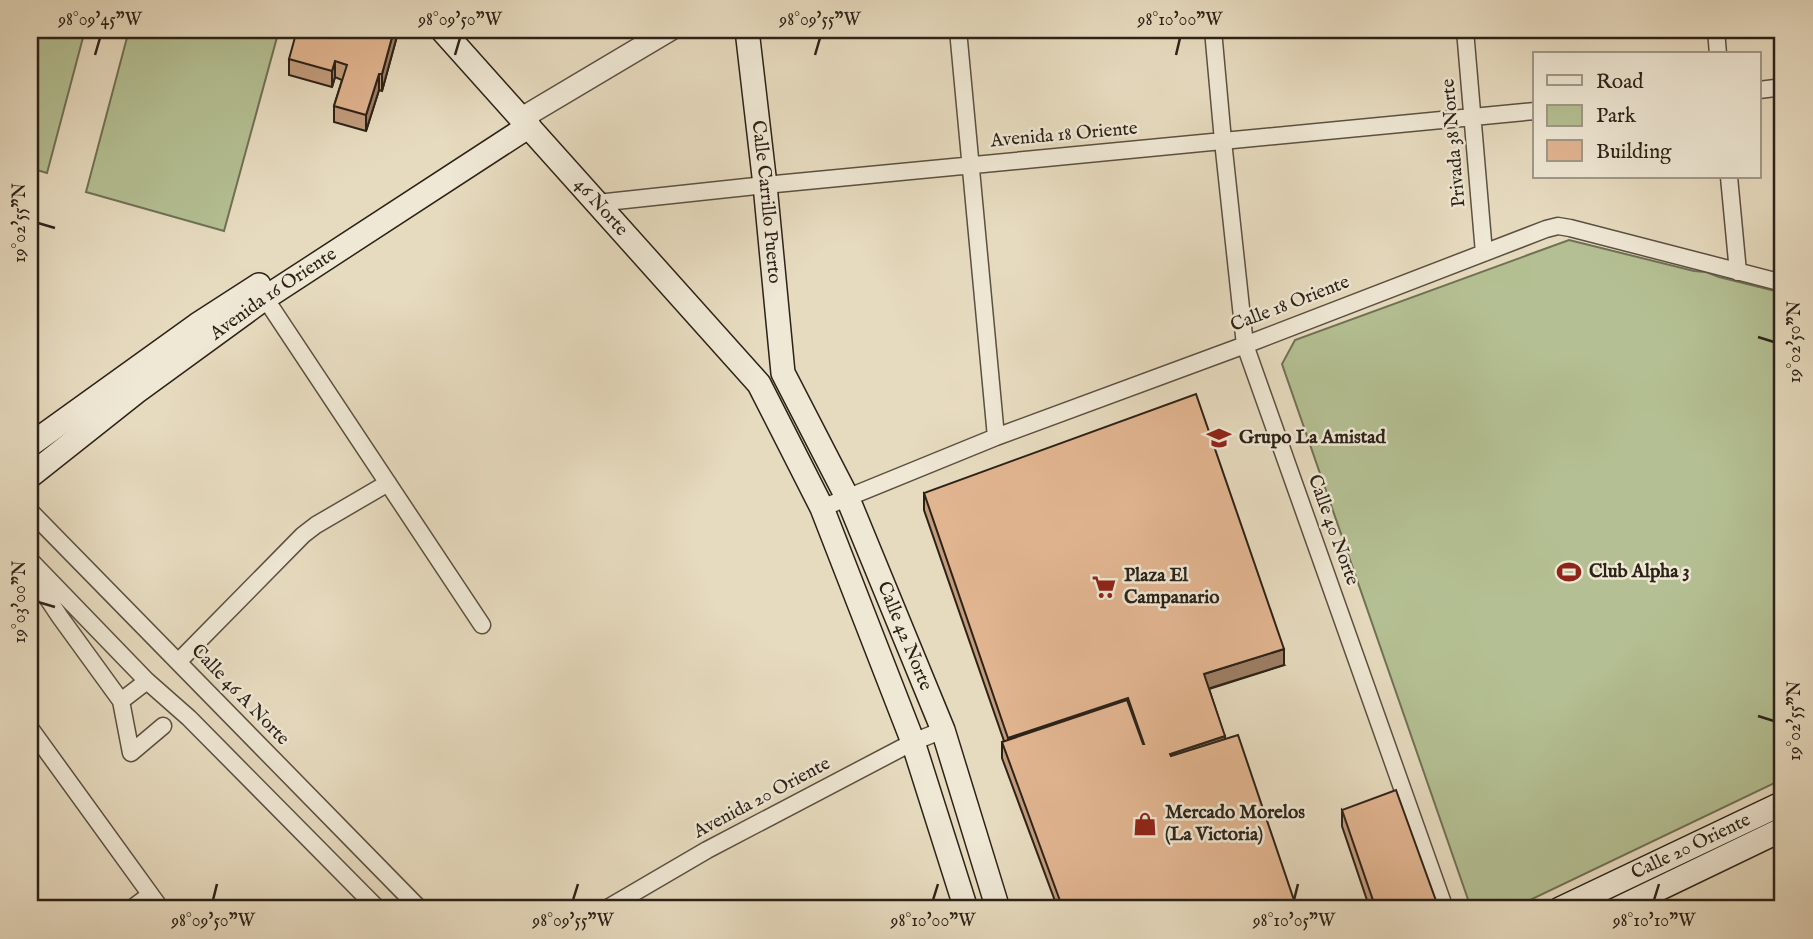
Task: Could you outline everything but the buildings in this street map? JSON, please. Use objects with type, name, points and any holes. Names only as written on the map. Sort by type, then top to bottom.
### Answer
[{"type":"main road","name":"46 Norte","points":[[442,30],[759,384]]},
{"type":"main road","name":"Calle Carrillo Puerto","points":[[747,30],[783,373]]},
{"type":"main road","name":"Avenida 16 Oriente","points":[[30,445],[197,325],[261,292],[525,122]]},
{"type":"main road","name":"Avenida 16 Oriente","points":[[30,476],[261,292]]},
{"type":"main road","points":[[759,384],[783,373]]},
{"type":"main road","name":"Calle 42 Norte","points":[[783,373],[848,499],[943,730],[998,909]]},
{"type":"main road","name":"Calle 42 Norte","points":[[759,384],[822,508],[913,742],[967,909]]},
{"type":"main road","name":"Calle 20 Oriente","points":[[1560,909],[1783,803]]},
{"type":"main road","name":"Calle 20 Oriente","points":[[1622,908],[1783,829]]},
{"type":"street","points":[[525,122],[670,30]]},
{"type":"street","points":[[958,30],[996,437]]},
{"type":"street","name":"Calle 40 Norte","points":[[1213,30],[1245,345],[1445,909]]},
{"type":"street","name":"Privada 38 Norte","points":[[1465,30],[1484,253]]},
{"type":"street","points":[[1716,30],[1718,52]]},
{"type":"street","points":[[1760,90],[1783,87]]},
{"type":"street","name":"Avenida 18 Oriente","points":[[597,203],[1533,111]]},
{"type":"street","points":[[1729,178],[1738,272]]},
{"type":"street","name":"Calle 18 Oriente","points":[[822,508],[996,437],[1558,226],[1783,283]]},
{"type":"street","points":[[261,292],[482,625]]},
{"type":"street","points":[[178,662],[303,535],[388,483]]},
{"type":"street","name":"Calle 46 A Norte","points":[[30,511],[420,909]]},
{"type":"street","points":[[31,562],[147,681],[189,718],[378,909]]},
{"type":"street","points":[[31,562],[44,593],[121,701],[131,753],[163,726]]},
{"type":"street","points":[[121,701],[147,681]]},
{"type":"street","points":[[30,728],[161,909]]},
{"type":"street","name":"Avenida 20 Oriente","points":[[606,909],[707,850],[913,742],[943,730]]},
{"type":"street","points":[[1608,886],[1622,908]]},
{"type":"street","points":[[131,909],[150,895]]},
{"type":"green space","points":[[30,30],[85,30],[47,173],[30,168]]},
{"type":"green space","points":[[129,30],[279,30],[224,231],[86,192]]},
{"type":"green space","name":"Club Alpha 3","points":[[1569,240],[1783,293],[1783,779],[1511,909],[1474,909],[1471,908],[1282,364],[1295,340]]},
{"type":"place","name":"Grupo La Amistad","points":[[1219,438]]},
{"type":"place","name":"Club Alpha 3","points":[[1569,572]]},
{"type":"place","name":"Plaza El Campanario","points":[[1104,587]]},
{"type":"place","name":"Mercado Morelos (La Victoria)","points":[[1145,824]]}]
